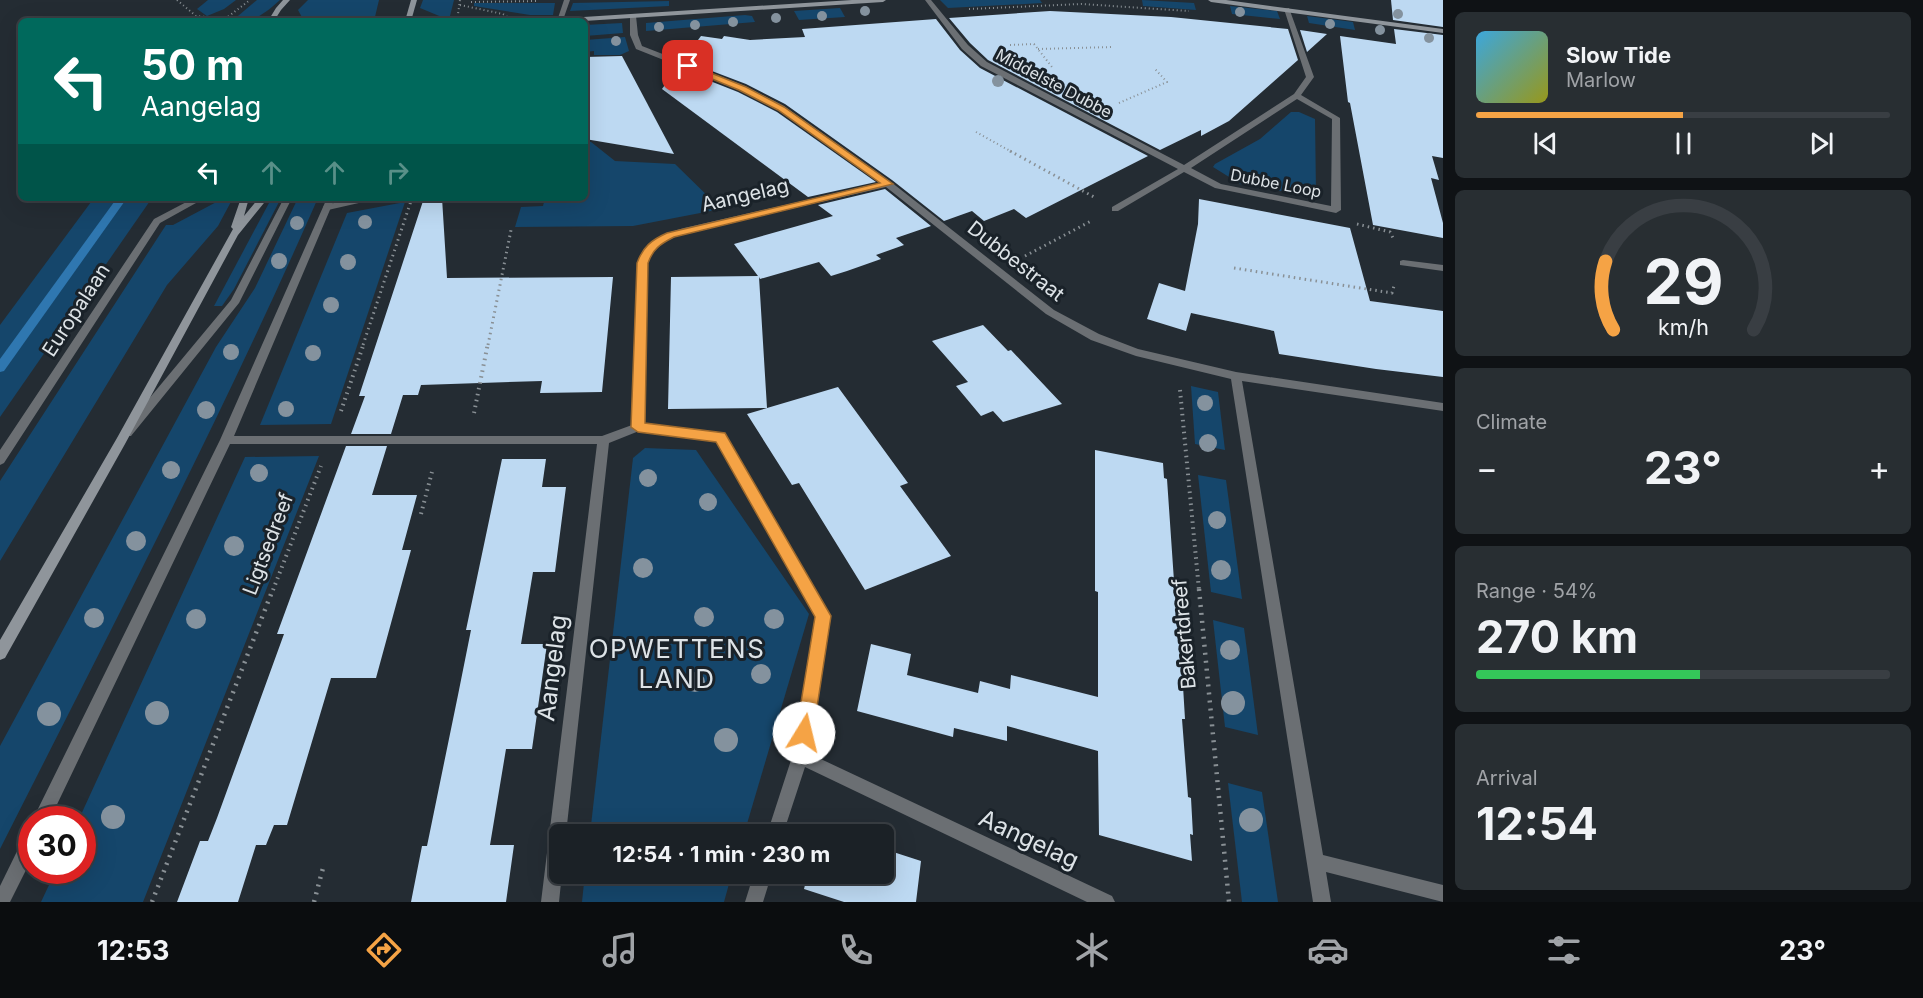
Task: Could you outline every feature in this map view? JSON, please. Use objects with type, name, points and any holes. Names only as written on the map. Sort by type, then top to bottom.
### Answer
[{"type":"street","points":[[273,18],[287,0]]},
{"type":"street","points":[[409,18],[414,0]]},
{"type":"street","points":[[561,18],[567,0]]},
{"type":"street","points":[[588,18],[883,0]]},
{"type":"street","name":"Middelste Dubbe","points":[[928,0],[935,12],[965,47],[984,64],[1185,168]]},
{"type":"street","points":[[1211,0],[1443,31]]},
{"type":"street","points":[[1287,9],[1310,77],[1297,96]]},
{"type":"street","name":"Dubbestraat","points":[[633,16],[634,35],[639,47],[742,88],[781,108],[888,184],[999,269],[1050,312],[1071,326],[1115,345],[1236,376],[1443,407]]},
{"type":"street","name":"Dubbe Loop","points":[[1115,209],[1185,168],[1297,96],[1336,118],[1336,210],[1218,186],[1185,168]]},
{"type":"street","name":"Aangelag","points":[[638,427],[642,263],[647,251],[657,242],[687,230],[888,184]]},
{"type":"street","name":"Europalaan","points":[[0,460],[158,221],[195,201]]},
{"type":"street","points":[[234,234],[244,201]]},
{"type":"street","points":[[0,653],[121,441],[234,234],[262,201]]},
{"type":"street","points":[[121,441],[235,301],[286,201]]},
{"type":"street","points":[[47,806],[226,440],[329,202]]},
{"type":"street","points":[[1402,263],[1443,268]]},
{"type":"street","points":[[1236,376],[1322,902]]},
{"type":"street","points":[[226,440],[603,440],[638,427],[720,437],[824,616],[800,757],[779,824]]},
{"type":"street","name":"Aangelag","points":[[550,902],[603,440]]},
{"type":"street","name":"Aangelag","points":[[800,757],[1106,902]]},
{"type":"street","points":[[1316,861],[1443,894]]},
{"type":"street","points":[[1,902],[18,867]]},
{"type":"street","points":[[754,902],[760,884]]},
{"type":"path","points":[[177,0],[196,16],[210,18]]},
{"type":"path","points":[[228,18],[251,0]]},
{"type":"path","points":[[458,18],[460,0]]},
{"type":"path","points":[[471,7],[472,0]]},
{"type":"path","points":[[935,12],[1070,4],[1132,6],[1195,12]]},
{"type":"path","points":[[460,5],[503,14],[509,18]]},
{"type":"path","points":[[1037,49],[1112,47]]},
{"type":"path","points":[[1087,118],[1167,82],[1155,69]]},
{"type":"path","points":[[976,132],[1115,209]]},
{"type":"path","name":"Ligtsedreef","points":[[153,902],[331,441],[411,201]]},
{"type":"path","points":[[999,269],[1115,209]]},
{"type":"path","points":[[1234,268],[1392,293],[1402,263],[1390,232],[1354,223],[1336,210]]},
{"type":"path","points":[[468,440],[511,230]]},
{"type":"path","name":"Bakertdreef","points":[[1177,362],[1228,902]]},
{"type":"path","points":[[421,514],[441,440]]},
{"type":"path","points":[[314,902],[324,868]]},
{"type":"shaded area","points":[[208,0],[236,0],[224,9],[207,16],[197,9]]},
{"type":"shaded area","points":[[257,0],[280,0],[259,16],[236,18]]},
{"type":"shaded area","points":[[308,0],[379,0],[375,18],[302,18],[298,10]]},
{"type":"shaded area","points":[[423,0],[454,0],[450,18],[420,8]]},
{"type":"shaded area","points":[[940,0],[1040,0],[1042,3],[948,8]]},
{"type":"shaded area","points":[[1142,0],[1194,3],[1196,10],[1143,6]]},
{"type":"shaded area","points":[[669,1],[669,6],[570,11],[573,3]]},
{"type":"shaded area","points":[[474,3],[555,3],[553,15],[530,15],[474,6]]},
{"type":"shaded area","points":[[1230,6],[1277,11],[1280,19],[1232,14]]},
{"type":"shaded area","points":[[840,8],[845,17],[799,20],[794,11]]},
{"type":"shaded area","points":[[752,16],[755,22],[646,31],[646,23]]},
{"type":"shaded area","points":[[1307,16],[1353,22],[1355,30],[1309,23]]},
{"type":"shaded area","points":[[622,23],[623,33],[588,36],[588,25]]},
{"type":"shaded area","points":[[625,37],[629,51],[620,55],[594,55],[594,51],[588,52],[588,40]]},
{"type":"shaded area","points":[[1291,112],[1299,112],[1315,119],[1316,193],[1314,196],[1242,185],[1213,167],[1260,139]]},
{"type":"shaded area","points":[[588,142],[615,161],[675,164],[721,209],[633,226],[515,227],[521,207],[543,206],[544,201],[588,201]]},
{"type":"shaded area","points":[[92,201],[150,201],[0,417],[0,325]]},
{"type":"shaded area","points":[[218,201],[231,201],[218,226],[167,285],[0,561],[0,481],[166,225],[173,225]]},
{"type":"shaded area","points":[[297,201],[317,201],[243,363],[22,806],[18,806],[18,813],[0,849],[0,746],[216,347],[255,288]]},
{"type":"shaded area","points":[[279,202],[234,289],[222,306],[214,306],[269,203]]},
{"type":"shaded area","points":[[405,202],[331,424],[260,425],[347,213]]},
{"type":"shaded area","points":[[1191,386],[1218,392],[1225,450],[1195,444]]},
{"type":"shaded area","points":[[645,448],[696,450],[809,614],[747,824],[591,824],[633,458]]},
{"type":"shaded area","points":[[319,456],[143,902],[41,902],[49,884],[96,884],[96,806],[85,806],[245,457]]},
{"type":"shaded area","points":[[1198,475],[1226,480],[1242,599],[1211,592]]},
{"type":"shaded area","points":[[1213,620],[1244,628],[1258,735],[1225,727]]},
{"type":"shaded area","points":[[1228,783],[1262,792],[1278,902],[1242,902]]},
{"type":"shaded area","points":[[584,884],[729,884],[724,902],[582,902]]},
{"type":"building","points":[[1391,0],[1443,0],[1443,27],[1393,20]]},
{"type":"building","points":[[1050,11],[1171,17],[1288,29],[1298,60],[1229,121],[1201,136],[1201,130],[1160,150],[988,60],[949,18]]},
{"type":"building","points":[[936,19],[960,50],[980,68],[1148,156],[1026,218],[1014,209],[984,221],[972,211],[944,221],[892,180],[785,104],[746,84],[683,60],[701,36],[722,39],[724,36],[750,40],[805,37],[802,29]]},
{"type":"building","points":[[1394,29],[1443,35],[1443,158],[1432,156],[1439,180],[1431,178],[1443,223],[1443,238],[1373,225],[1348,102],[1340,36],[1396,44]]},
{"type":"building","points":[[1300,30],[1327,34],[1307,52]]},
{"type":"building","points":[[622,56],[674,154],[588,140],[588,57]]},
{"type":"building","points":[[677,68],[738,92],[777,112],[876,182],[808,197],[662,89]]},
{"type":"building","points":[[885,189],[931,226],[896,238],[904,245],[876,255],[881,259],[831,276],[819,262],[760,279],[759,277],[767,408],[668,409],[671,277],[758,276],[734,244],[833,216],[818,205]]},
{"type":"building","points":[[1199,199],[1350,228],[1370,301],[1443,311],[1443,377],[1279,354],[1274,331],[1191,313],[1186,331],[1147,319],[1159,283],[1185,291],[1198,224]]},
{"type":"building","points":[[423,201],[442,201],[447,278],[613,277],[602,392],[540,393],[542,381],[421,385],[418,395],[403,395],[391,434],[351,434],[365,396],[359,396]]},
{"type":"building","points":[[983,325],[1008,351],[1011,350],[1062,404],[1003,422],[993,411],[981,416],[956,386],[968,382],[932,341]]},
{"type":"building","points":[[838,387],[908,483],[900,486],[951,556],[865,590],[799,483],[792,485],[747,414]]},
{"type":"building","points":[[346,446],[387,446],[372,495],[417,495],[402,550],[411,550],[376,678],[331,678],[287,825],[274,825],[266,845],[256,845],[238,902],[177,902],[200,841],[208,841],[217,818],[284,634],[277,634]]},
{"type":"building","points":[[1095,450],[1163,463],[1164,478],[1167,479],[1176,610],[1178,610],[1179,639],[1182,640],[1186,687],[1183,686],[1185,719],[1182,719],[1188,797],[1191,798],[1192,861],[1099,835],[1098,751],[1007,726],[1007,741],[954,728],[953,737],[857,711],[871,644],[911,654],[907,675],[978,693],[980,681],[1010,689],[1011,675],[1098,697]]},
{"type":"building","points":[[502,459],[546,459],[542,487],[566,487],[555,572],[533,572],[521,644],[547,644],[532,749],[506,749],[490,845],[514,845],[506,902],[411,902],[422,846],[427,846],[471,630],[466,630]]},
{"type":"building","points":[[894,852],[921,861],[916,902],[844,902],[804,889],[805,884],[894,884]]},
{"type":"waterway","points":[[0,368],[120,201]]},
{"type":"district","name":"OPWETTENS LAND","points":[[677,663]]},
{"type":"route","points":[[688,66],[742,88],[781,108],[888,184],[671,235],[657,242],[647,251],[642,263],[638,427],[720,437],[824,616],[804,733]]}]
